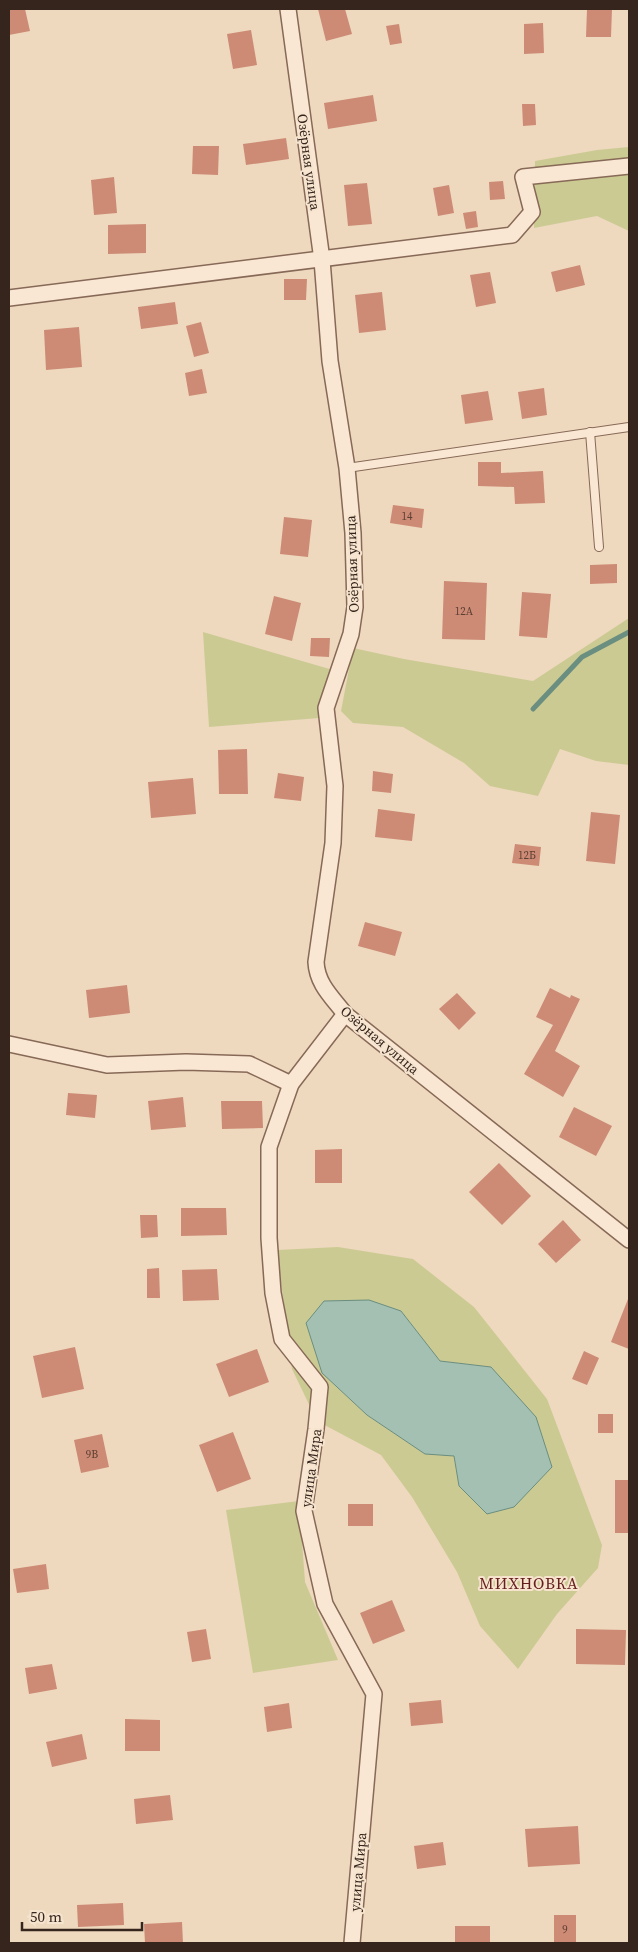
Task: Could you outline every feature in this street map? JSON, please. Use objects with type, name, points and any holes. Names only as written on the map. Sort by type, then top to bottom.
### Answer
[{"type":"street","name":"Озёрная улица","points":[[288,9],[322,260],[330,361],[346,468],[353,533],[355,607],[351,634],[326,708],[336,786],[333,843],[316,962],[317,976],[345,1014],[629,1240]]},
{"type":"street","points":[[9,298],[512,235],[532,212],[523,178],[629,166]]},
{"type":"street","name":"улица Мира","points":[[345,1014],[291,1084],[269,1147],[269,1238],[273,1294],[282,1339],[320,1387],[304,1512],[325,1604],[374,1694],[352,1943]]},
{"type":"street","points":[[9,1044],[107,1065],[186,1062],[249,1064],[291,1084]]},
{"type":"lane","points":[[346,468],[629,427]]},
{"type":"lane","points":[[590,432],[599,547]]},
{"type":"shaded area","points":[[629,147],[629,231],[597,216],[534,228],[535,161],[597,150]]},
{"type":"shaded area","points":[[629,618],[629,765],[596,761],[560,749],[538,796],[490,786],[464,763],[403,727],[353,723],[341,711],[353,648],[404,659],[533,681]]},
{"type":"shaded area","points":[[203,632],[333,670],[319,718],[209,727]]},
{"type":"shaded area","points":[[338,1247],[413,1259],[474,1307],[547,1399],[602,1545],[598,1568],[557,1614],[518,1669],[480,1626],[457,1572],[412,1497],[381,1455],[317,1421],[292,1369],[277,1250]],"holes":[[[401,1311],[440,1361],[491,1367],[459,1486],[454,1455],[425,1454],[367,1415],[322,1373]]]},
{"type":"shaded area","points":[[369,1300],[401,1311],[440,1361],[491,1367],[536,1417],[552,1467],[514,1507],[487,1514],[459,1486],[454,1456],[425,1454],[367,1415],[322,1373],[306,1323],[324,1301]]},
{"type":"shaded area","points":[[299,1501],[305,1582],[338,1660],[253,1673],[226,1510]]},
{"type":"building","points":[[9,9],[25,9],[30,31],[9,35]]},
{"type":"building","points":[[318,9],[345,9],[352,34],[326,41]]},
{"type":"building","points":[[587,9],[612,9],[611,37],[586,37]]},
{"type":"building","points":[[543,23],[544,53],[524,54],[524,24]]},
{"type":"building","points":[[399,24],[402,43],[390,45],[386,26]]},
{"type":"building","points":[[251,30],[257,65],[233,69],[227,34]]},
{"type":"building","points":[[373,95],[377,121],[328,129],[324,103]]},
{"type":"building","points":[[522,104],[535,104],[536,125],[523,126]]},
{"type":"building","points":[[286,138],[289,159],[246,165],[243,144]]},
{"type":"building","points":[[193,146],[219,146],[218,175],[192,174]]},
{"type":"building","points":[[114,177],[117,213],[94,215],[91,180]]},
{"type":"building","points":[[503,181],[505,199],[490,200],[489,182]]},
{"type":"building","points":[[367,183],[372,224],[348,226],[344,185]]},
{"type":"building","points":[[449,185],[454,213],[438,216],[433,188]]},
{"type":"building","points":[[476,211],[478,227],[466,229],[463,213]]},
{"type":"building","points":[[146,224],[146,253],[108,254],[108,225]]},
{"type":"building","points":[[580,265],[585,285],[556,292],[551,272]]},
{"type":"building","points":[[490,272],[496,303],[476,307],[470,275]]},
{"type":"building","points":[[284,279],[307,279],[306,300],[284,300]]},
{"type":"building","points":[[382,292],[386,330],[359,333],[355,295]]},
{"type":"building","points":[[175,302],[178,324],[141,329],[138,307]]},
{"type":"building","points":[[201,322],[209,353],[194,357],[186,326]]},
{"type":"building","points":[[79,327],[82,367],[46,370],[44,330]]},
{"type":"building","points":[[202,369],[207,393],[189,396],[185,373]]},
{"type":"building","points":[[544,388],[547,415],[522,419],[518,392]]},
{"type":"building","points":[[488,391],[493,420],[465,424],[461,395]]},
{"type":"building","points":[[478,462],[501,462],[501,473],[543,471],[545,503],[515,504],[514,487],[478,486]]},
{"type":"building","points":[[393,505],[424,509],[422,528],[390,523]]},
{"type":"building","points":[[284,517],[312,520],[308,557],[280,554]]},
{"type":"building","points":[[617,564],[617,583],[590,584],[590,565]]},
{"type":"building","points":[[444,581],[487,583],[485,640],[442,639]]},
{"type":"building","points":[[522,592],[551,594],[547,638],[519,636]]},
{"type":"building","points":[[274,596],[301,603],[292,641],[265,634]]},
{"type":"building","points":[[311,638],[330,638],[329,657],[310,656]]},
{"type":"building","points":[[247,749],[248,794],[219,794],[218,750]]},
{"type":"building","points":[[373,771],[393,774],[391,793],[372,791]]},
{"type":"building","points":[[278,773],[304,777],[301,801],[274,798]]},
{"type":"building","points":[[193,778],[196,814],[151,818],[148,782]]},
{"type":"building","points":[[378,809],[415,814],[412,841],[375,837]]},
{"type":"building","points":[[591,812],[620,815],[615,864],[586,861]]},
{"type":"building","points":[[515,844],[541,847],[539,866],[512,863]]},
{"type":"building","points":[[365,922],[402,932],[395,956],[358,946]]},
{"type":"building","points":[[127,985],[130,1013],[89,1018],[86,990]]},
{"type":"building","points":[[550,988],[570,998],[571,995],[580,999],[555,1051],[580,1066],[563,1097],[524,1074],[553,1025],[536,1017]]},
{"type":"building","points":[[457,993],[476,1013],[459,1030],[439,1009]]},
{"type":"building","points":[[68,1093],[97,1095],[95,1118],[66,1115]]},
{"type":"building","points":[[183,1097],[186,1127],[151,1130],[148,1101]]},
{"type":"building","points":[[221,1101],[262,1101],[263,1128],[222,1129]]},
{"type":"building","points":[[574,1107],[612,1126],[596,1156],[559,1137]]},
{"type":"building","points":[[342,1149],[342,1183],[315,1183],[315,1150]]},
{"type":"building","points":[[499,1163],[531,1196],[502,1225],[469,1192]]},
{"type":"building","points":[[181,1208],[226,1208],[227,1235],[181,1236]]},
{"type":"building","points":[[140,1215],[157,1215],[158,1237],[141,1238]]},
{"type":"building","points":[[563,1220],[581,1240],[556,1263],[538,1244]]},
{"type":"building","points":[[159,1268],[160,1298],[147,1298],[147,1269]]},
{"type":"building","points":[[217,1269],[219,1300],[183,1301],[182,1270]]},
{"type":"building","points":[[629,1299],[629,1349],[611,1342]]},
{"type":"building","points":[[75,1347],[84,1389],[42,1398],[33,1356]]},
{"type":"building","points":[[257,1349],[269,1382],[229,1397],[216,1364]]},
{"type":"building","points":[[584,1351],[599,1358],[587,1385],[572,1379]]},
{"type":"building","points":[[598,1414],[613,1414],[613,1433],[598,1433]]},
{"type":"building","points":[[233,1432],[251,1479],[217,1492],[199,1445]]},
{"type":"building","points":[[102,1434],[109,1467],[81,1473],[74,1440]]},
{"type":"building","points":[[615,1480],[629,1480],[629,1533],[615,1533]]},
{"type":"building","points":[[348,1504],[373,1504],[373,1526],[348,1526]]},
{"type":"building","points":[[46,1564],[49,1589],[17,1593],[13,1569]]},
{"type":"building","points":[[392,1600],[405,1631],[373,1644],[360,1613]]},
{"type":"building","points":[[206,1629],[211,1659],[192,1662],[187,1632]]},
{"type":"building","points":[[576,1629],[626,1630],[625,1665],[576,1664]]},
{"type":"building","points":[[52,1664],[57,1689],[29,1694],[25,1668]]},
{"type":"building","points":[[441,1700],[443,1723],[411,1726],[409,1703]]},
{"type":"building","points":[[289,1703],[292,1728],[267,1732],[264,1707]]},
{"type":"building","points":[[125,1719],[160,1720],[160,1751],[125,1751]]},
{"type":"building","points":[[82,1734],[87,1759],[52,1767],[46,1742]]},
{"type":"building","points":[[170,1795],[173,1820],[136,1824],[134,1799]]},
{"type":"building","points":[[578,1826],[580,1864],[528,1867],[525,1829]]},
{"type":"building","points":[[443,1842],[446,1865],[417,1869],[414,1846]]},
{"type":"building","points":[[123,1903],[124,1925],[78,1927],[77,1905]]},
{"type":"building","points":[[554,1915],[576,1915],[576,1943],[554,1943]]},
{"type":"building","points":[[182,1922],[183,1943],[145,1943],[144,1924]]},
{"type":"building","points":[[455,1926],[490,1926],[490,1943],[455,1943]]},
{"type":"waterway","points":[[533,709],[582,657],[629,632]]},
{"type":"district","name":"МИХНОВКА","points":[[529,1583]]}]
